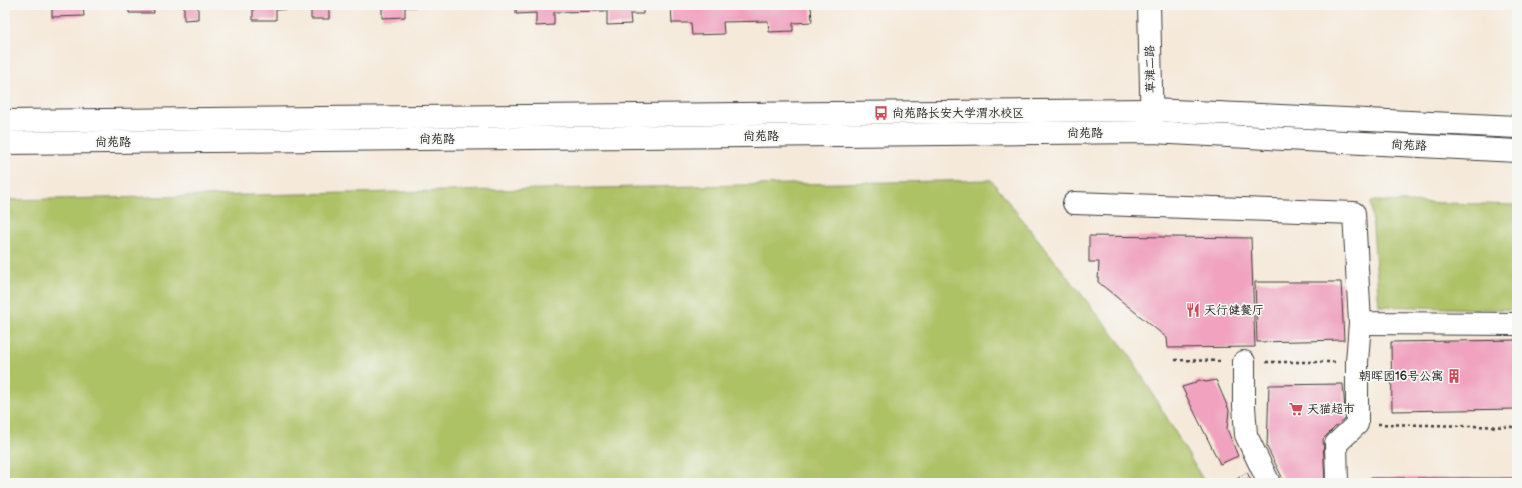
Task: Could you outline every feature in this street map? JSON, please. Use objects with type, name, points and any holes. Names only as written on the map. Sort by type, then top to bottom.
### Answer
[{"type":"main road","name":"草滩二路","points":[[1149,5],[1152,132]]},
{"type":"main road","name":"尚苑路","points":[[5,121],[1151,110],[1517,127]]},
{"type":"main road","name":"尚苑路","points":[[5,143],[1152,132],[1517,151]]},
{"type":"main road","points":[[1074,203],[1354,212],[1360,323],[1357,362],[1357,424],[1336,444],[1337,483]]},
{"type":"main road","points":[[1360,323],[1517,324]]},
{"type":"main road","points":[[1244,362],[1244,406],[1246,435],[1269,483]]},
{"type":"path","points":[[1357,424],[1517,427]]},
{"type":"green space","points":[[991,180],[1131,357],[1205,483],[5,483],[5,200]]},
{"type":"green space","points":[[1371,201],[1517,205],[1517,310],[1379,306]]},
{"type":"building","points":[[52,5],[83,5],[84,16],[52,17]]},
{"type":"building","points":[[129,5],[153,5],[154,13],[129,13]]},
{"type":"building","points":[[184,5],[198,5],[198,19],[184,20]]},
{"type":"building","points":[[253,5],[289,5],[289,9],[276,10],[276,20],[253,20]]},
{"type":"building","points":[[291,5],[329,5],[329,19],[311,19],[311,7],[291,7]]},
{"type":"building","points":[[382,5],[418,5],[418,7],[405,7],[405,17],[382,18]]},
{"type":"building","points":[[516,5],[643,5],[643,14],[630,14],[631,24],[607,25],[607,11],[554,12],[554,25],[536,26],[536,13],[516,14]]},
{"type":"building","points":[[671,5],[811,5],[812,22],[793,23],[793,31],[769,32],[768,21],[723,22],[724,34],[692,35],[691,23],[672,23]]},
{"type":"building","name":"天行健餐厅","points":[[1089,236],[1251,238],[1255,347],[1168,348],[1167,338],[1098,282],[1099,262],[1089,262]]},
{"type":"building","points":[[1255,282],[1341,282],[1344,340],[1257,342]]},
{"type":"building","name":"朝晖园16号公寓","points":[[1517,340],[1517,409],[1392,411],[1391,342]]},
{"type":"building","points":[[1199,380],[1206,382],[1216,380],[1229,410],[1227,429],[1238,456],[1220,464],[1182,387]]},
{"type":"building","points":[[1343,384],[1346,426],[1336,426],[1323,439],[1325,483],[1285,483],[1267,447],[1269,385]]},
{"type":"building","points":[[1247,472],[1252,483],[1231,483]]},
{"type":"building","points":[[1370,478],[1517,478],[1517,483],[1370,483]]},
{"type":"place","name":"尚苑路长安大学渭水校区","points":[[881,113]]},
{"type":"place","name":"天行健餐厅","points":[[1193,310]]},
{"type":"place","name":"朝晖园16号公寓","points":[[1454,376]]},
{"type":"place","name":"天猫超市","points":[[1296,409]]}]
